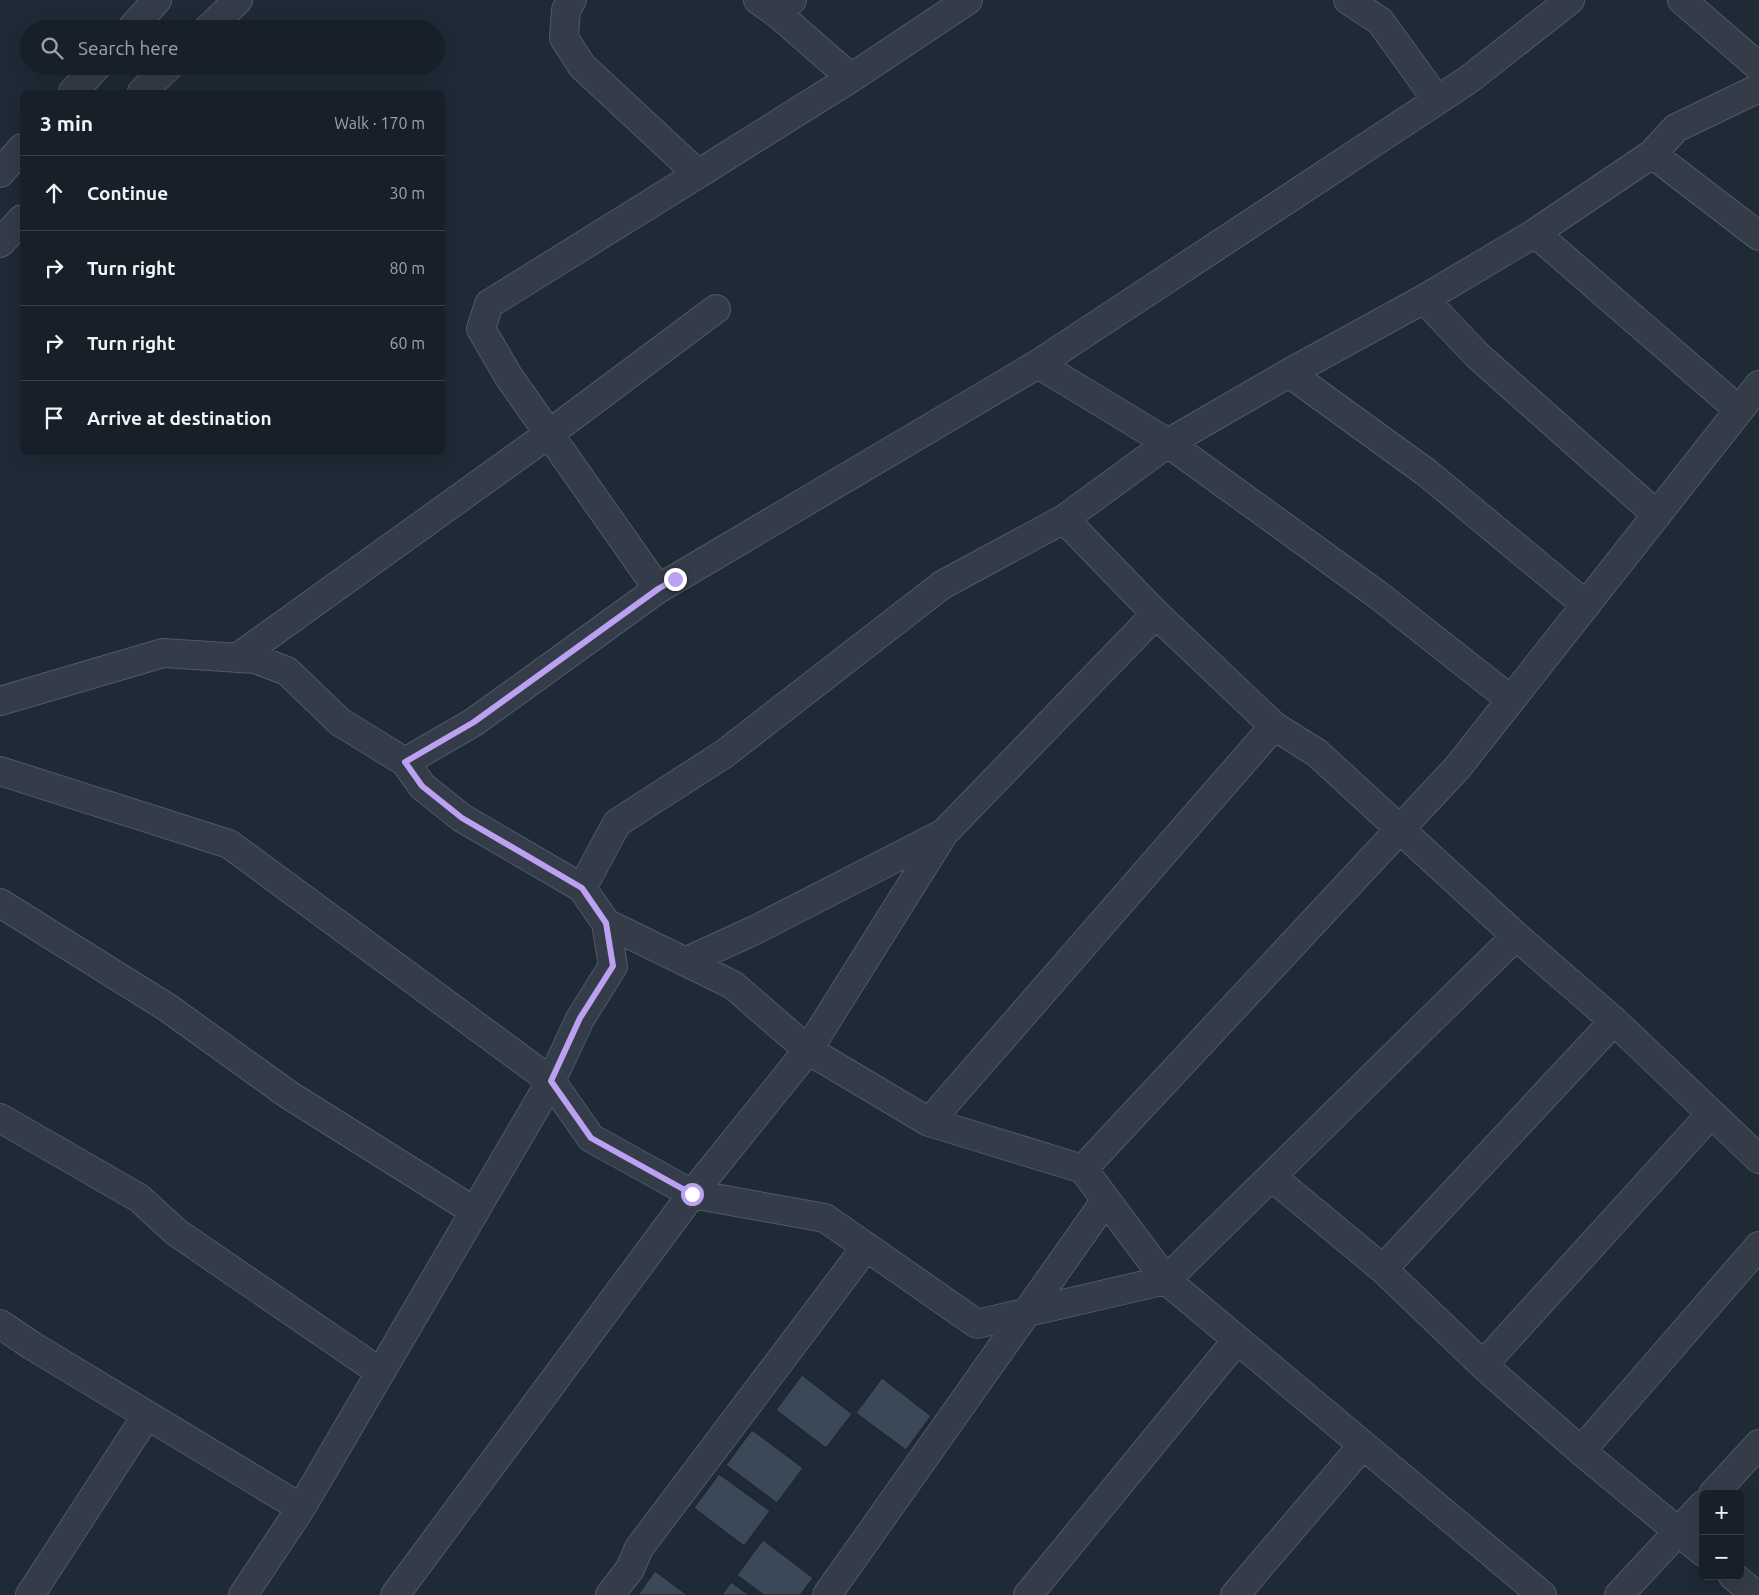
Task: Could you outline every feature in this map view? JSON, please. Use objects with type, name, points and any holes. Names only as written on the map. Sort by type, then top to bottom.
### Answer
[{"type":"street","points":[[139,20],[157,0]]},
{"type":"street","points":[[217,20],[238,0]]},
{"type":"street","points":[[572,0],[566,10],[564,38],[582,66],[698,174]]},
{"type":"street","points":[[658,589],[509,377],[481,329],[490,304],[851,78],[968,0]]},
{"type":"street","points":[[1348,0],[1380,21],[1437,100]]},
{"type":"street","points":[[405,762],[474,722],[658,589],[1038,364],[1468,80],[1570,0]]},
{"type":"street","points":[[1682,0],[1759,67]]},
{"type":"street","points":[[776,5],[851,78]]},
{"type":"street","points":[[75,90],[89,75]]},
{"type":"street","points":[[144,90],[160,75]]},
{"type":"street","points":[[582,888],[617,823],[724,754],[942,585],[1064,519],[1168,443],[1289,373],[1424,299],[1535,233],[1652,154],[1676,128],[1759,88]]},
{"type":"street","points":[[0,173],[20,150]]},
{"type":"street","points":[[1652,154],[1759,236]]},
{"type":"street","points":[[0,244],[20,221]]},
{"type":"street","points":[[1535,233],[1739,410]]},
{"type":"street","points":[[1424,299],[1478,356],[1657,515]]},
{"type":"street","points":[[237,658],[550,433],[716,309]]},
{"type":"street","points":[[1038,364],[1168,443],[1378,595],[1510,699]]},
{"type":"street","points":[[1289,373],[1427,473],[1586,605]]},
{"type":"street","points":[[1083,1169],[1458,767],[1759,385]]},
{"type":"street","points":[[1064,519],[1156,614],[1274,726],[1317,753],[1516,936],[1614,1021],[1759,1159]]},
{"type":"street","points":[[396,1595],[692,1194],[808,1050],[944,834],[1156,614]]},
{"type":"street","points":[[0,701],[163,653],[255,659],[287,671],[340,722],[405,762],[422,786],[462,818],[582,888],[606,923],[613,966],[580,1018],[551,1081],[301,1508],[243,1595]]},
{"type":"street","points":[[929,1122],[1274,726]]},
{"type":"street","points":[[0,771],[229,844],[551,1081],[591,1138],[692,1194],[824,1218],[977,1324],[1166,1280],[1516,936]]},
{"type":"street","points":[[685,962],[755,930],[944,834]]},
{"type":"street","points":[[0,903],[168,1008],[289,1095],[474,1211]]},
{"type":"street","points":[[606,923],[733,985],[808,1050],[929,1122],[1083,1169],[1166,1280],[1542,1595]]},
{"type":"street","points":[[1383,1270],[1614,1021]]},
{"type":"street","points":[[1483,1365],[1711,1114]]},
{"type":"street","points":[[0,1118],[139,1198],[176,1232],[380,1372]]},
{"type":"street","points":[[1272,1176],[1383,1270],[1483,1365],[1581,1451],[1699,1549]]},
{"type":"street","points":[[827,1595],[1106,1200]]},
{"type":"street","points":[[1581,1451],[1759,1246]]},
{"type":"street","points":[[610,1595],[630,1569],[639,1548],[866,1247]]},
{"type":"street","points":[[0,1324],[31,1345],[301,1508]]},
{"type":"street","points":[[1028,1595],[1237,1340]]},
{"type":"street","points":[[30,1595],[146,1415]]},
{"type":"street","points":[[1718,1490],[1759,1444]]},
{"type":"street","points":[[1234,1595],[1363,1445]]},
{"type":"street","points":[[1618,1595],[1699,1509]]},
{"type":"street","points":[[1738,1580],[1756,1595]]},
{"type":"building","points":[[802,1375],[852,1414],[826,1448],[776,1410]]},
{"type":"building","points":[[882,1378],[931,1416],[906,1450],[856,1413]]},
{"type":"building","points":[[752,1430],[803,1468],[777,1503],[726,1465]]},
{"type":"building","points":[[719,1474],[770,1511],[744,1546],[694,1508]]},
{"type":"building","points":[[763,1540],[813,1578],[800,1595],[764,1595],[737,1575]]},
{"type":"building","points":[[655,1571],[687,1595],[638,1595]]},
{"type":"building","points":[[731,1582],[749,1595],[722,1595]]},
{"type":"route","points":[[675,579],[658,589],[474,722],[405,762],[422,786],[462,818],[582,888],[606,923],[613,966],[580,1018],[551,1081],[591,1138],[692,1194]]}]
